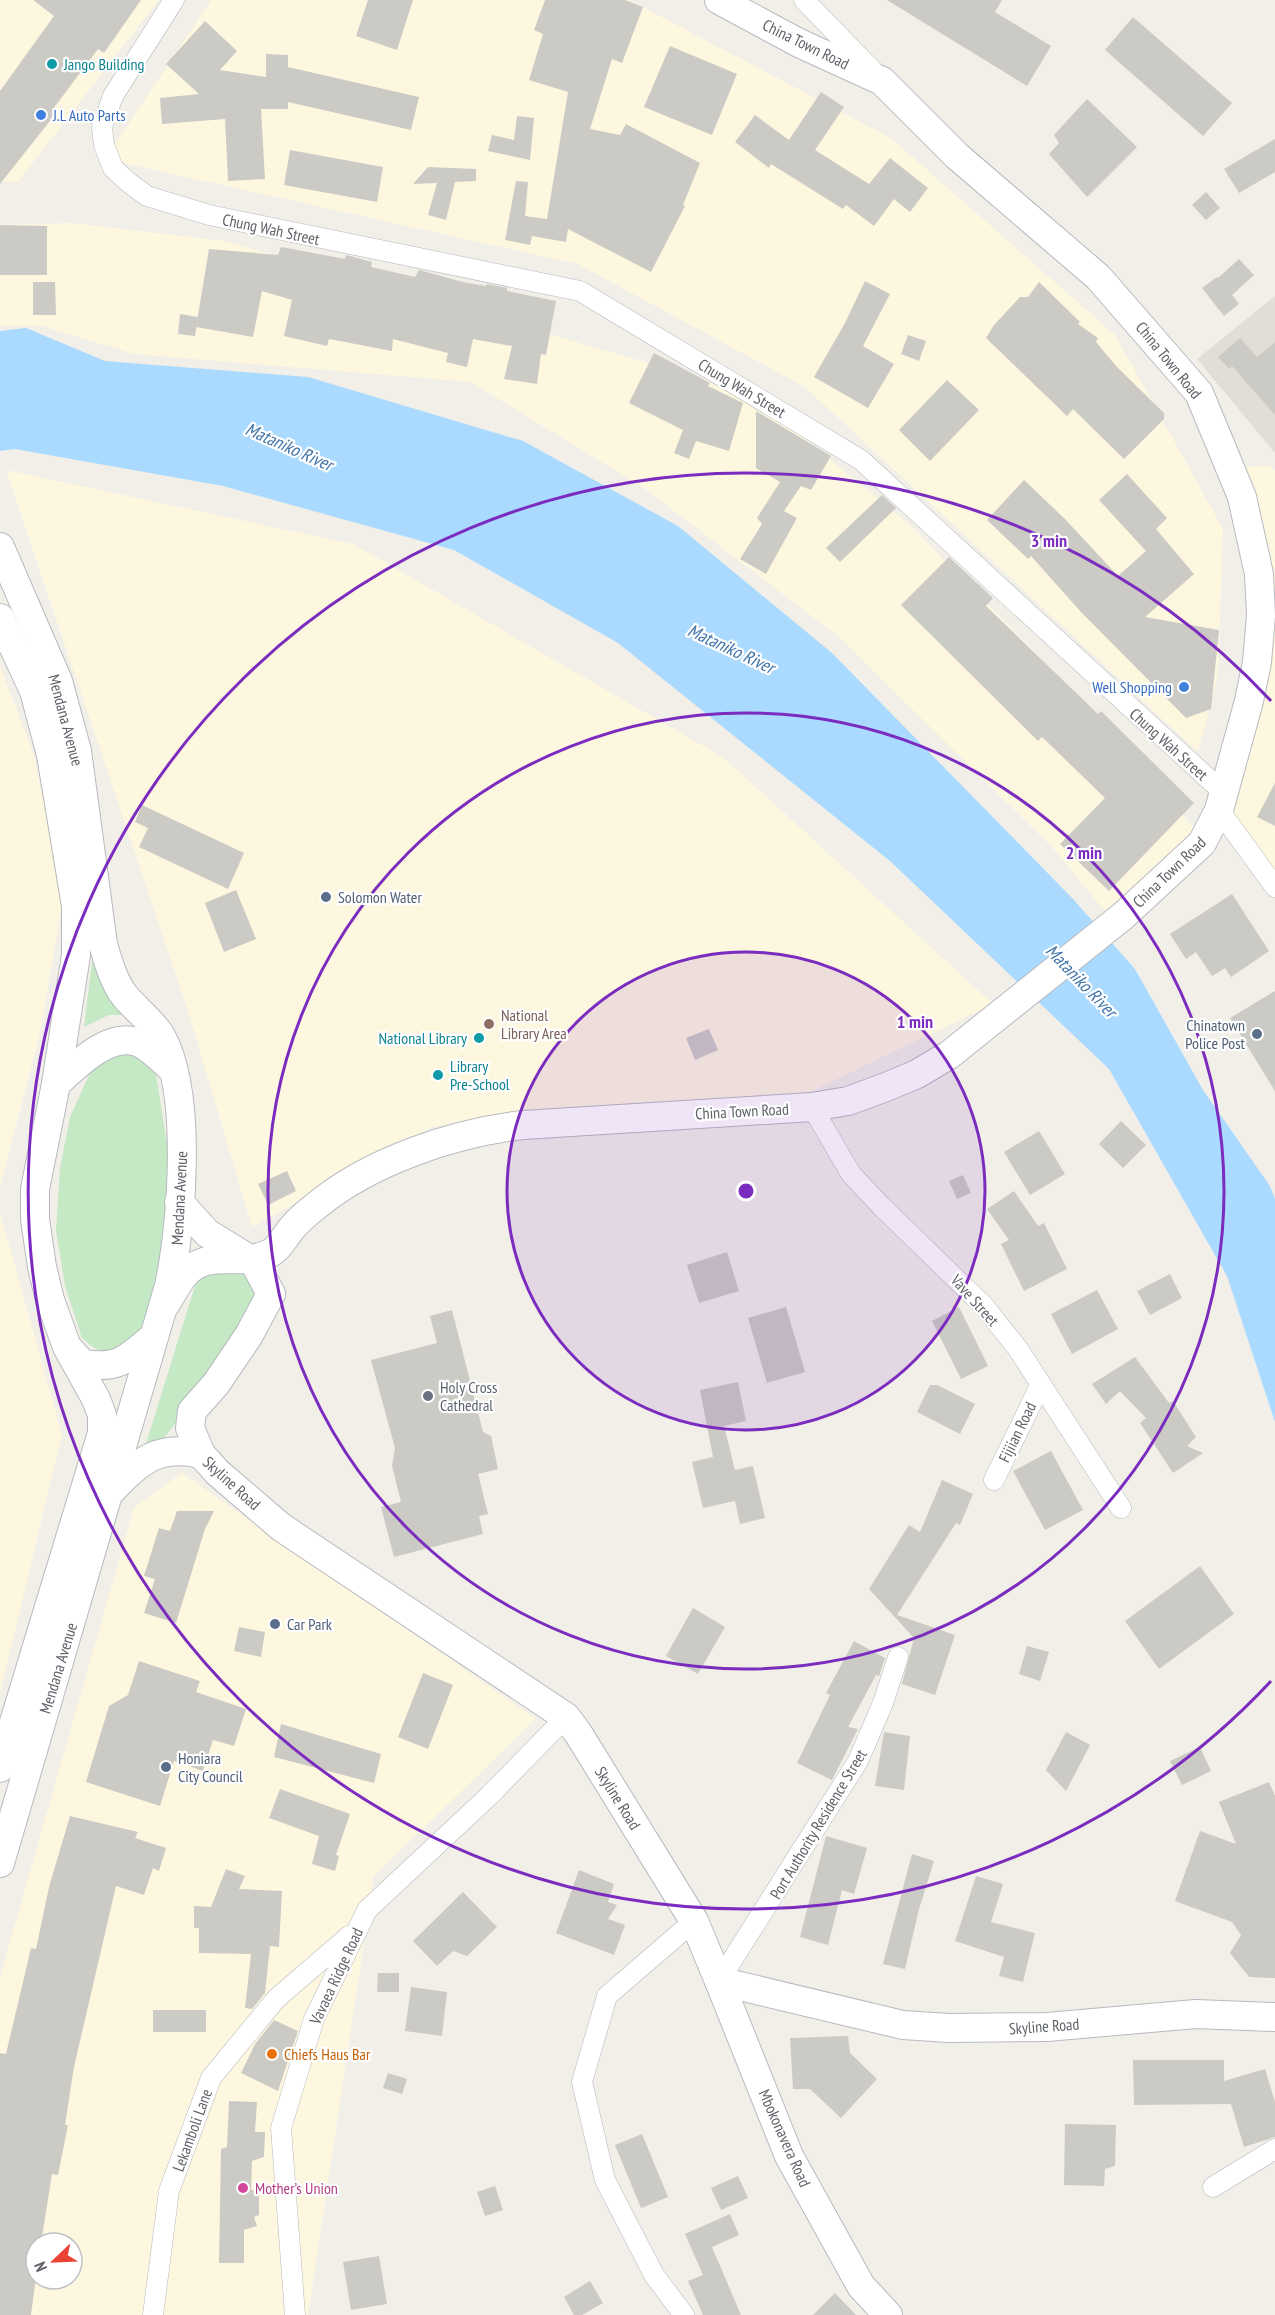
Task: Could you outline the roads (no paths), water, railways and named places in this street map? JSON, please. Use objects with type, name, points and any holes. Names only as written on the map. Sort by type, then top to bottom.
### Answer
[{"type":"street","name":"Chung Wah Street","points":[[174,0],[113,96],[102,128],[104,145],[113,168],[147,196],[209,215],[580,291],[861,460],[1222,802],[1275,887]]},
{"type":"street","name":"China Town Road","points":[[254,1260],[274,1251],[293,1226],[317,1205],[342,1188],[417,1151],[456,1137],[493,1128],[523,1125],[812,1107],[848,1101],[917,1074],[979,1033],[1123,916],[1202,843],[1222,802],[1255,672],[1261,598],[1255,546],[1242,496],[1199,393],[1098,277],[957,156],[882,81],[799,43],[719,0]]},
{"type":"street","points":[[804,0],[882,81]]},
{"type":"street","name":"Mendana Avenue","points":[[0,547],[58,681],[78,751],[103,944],[111,970],[123,993],[161,1036],[173,1070],[182,1117],[178,1246],[163,1308],[152,1338],[111,1490],[0,1863]]},
{"type":"street","name":"Mendana Avenue","points":[[0,618],[34,691],[51,755],[75,906],[76,955],[56,1084],[35,1189],[35,1219],[42,1267],[67,1347],[96,1399],[102,1415],[102,1433],[0,1768]]},
{"type":"street","points":[[56,1084],[104,1046],[123,1040],[139,1042],[173,1070]]},
{"type":"street","name":"Vave Street","points":[[812,1107],[851,1174],[984,1306],[1018,1349],[1120,1508]]},
{"type":"street","points":[[179,1202],[207,1233],[254,1260]]},
{"type":"street","points":[[163,1308],[186,1273],[214,1258],[254,1260]]},
{"type":"street","name":"Skyline Road","points":[[254,1260],[271,1294],[249,1335],[216,1384],[192,1411],[190,1428],[201,1454],[217,1472],[281,1527],[566,1717],[694,1921],[719,1981],[851,2014],[903,2025],[937,2028],[1047,2027],[1196,2014],[1274,2018]]},
{"type":"street","points":[[67,1347],[83,1364],[116,1365],[129,1358],[152,1338]]},
{"type":"street","name":"Fijiian Road","points":[[994,1480],[1041,1384]]},
{"type":"street","points":[[111,1490],[133,1468],[151,1456],[169,1451],[201,1454]]},
{"type":"street","name":"Port Authority Residence Street","points":[[719,1981],[858,1761],[883,1703],[898,1657]]},
{"type":"street","name":"Vavaea Ridge Road","points":[[295,2315],[281,2128],[314,2019],[367,1910],[490,1795],[566,1717]]},
{"type":"street","points":[[684,2315],[654,2275],[605,2180],[582,2082],[607,1996],[694,1921]]},
{"type":"street","name":"Lekamboli Lane","points":[[153,2315],[169,2191],[211,2078],[276,1999],[356,1931]]},
{"type":"street","name":"Mbokonavera Road","points":[[719,1981],[789,2156],[861,2286],[888,2315]]},
{"type":"street","points":[[1213,2187],[1275,2150]]},
{"type":"water","name":"Mataniko River","points":[[26,328],[105,361],[308,377],[523,441],[678,526],[832,653],[1073,899],[1135,969],[1203,1090],[1270,1186],[1275,1199],[1275,1422],[1227,1276],[1109,1069],[890,861],[618,643],[454,550],[223,486],[15,449],[0,451],[0,331]]},
{"type":"place","name":"Jango Building","points":[[52,64]]},
{"type":"place","name":"J.L Auto Parts","points":[[41,115]]},
{"type":"place","name":"Well Shopping","points":[[1184,687]]},
{"type":"place","name":"Solomon Water","points":[[326,897]]},
{"type":"place","name":"National Library Area","points":[[489,1024]]},
{"type":"place","name":"Chinatown Police Post","points":[[1257,1034]]},
{"type":"place","name":"National Library","points":[[479,1038]]},
{"type":"place","name":"Library Pre-School","points":[[438,1075]]},
{"type":"place","name":"Holy Cross Cathedral","points":[[428,1396]]},
{"type":"place","name":"Car Park","points":[[275,1624]]},
{"type":"place","name":"Honiara City Council","points":[[166,1767]]},
{"type":"place","name":"Chiefs Haus Bar","points":[[272,2054]]},
{"type":"place","name":"Mother’s Union","points":[[243,2188]]}]
